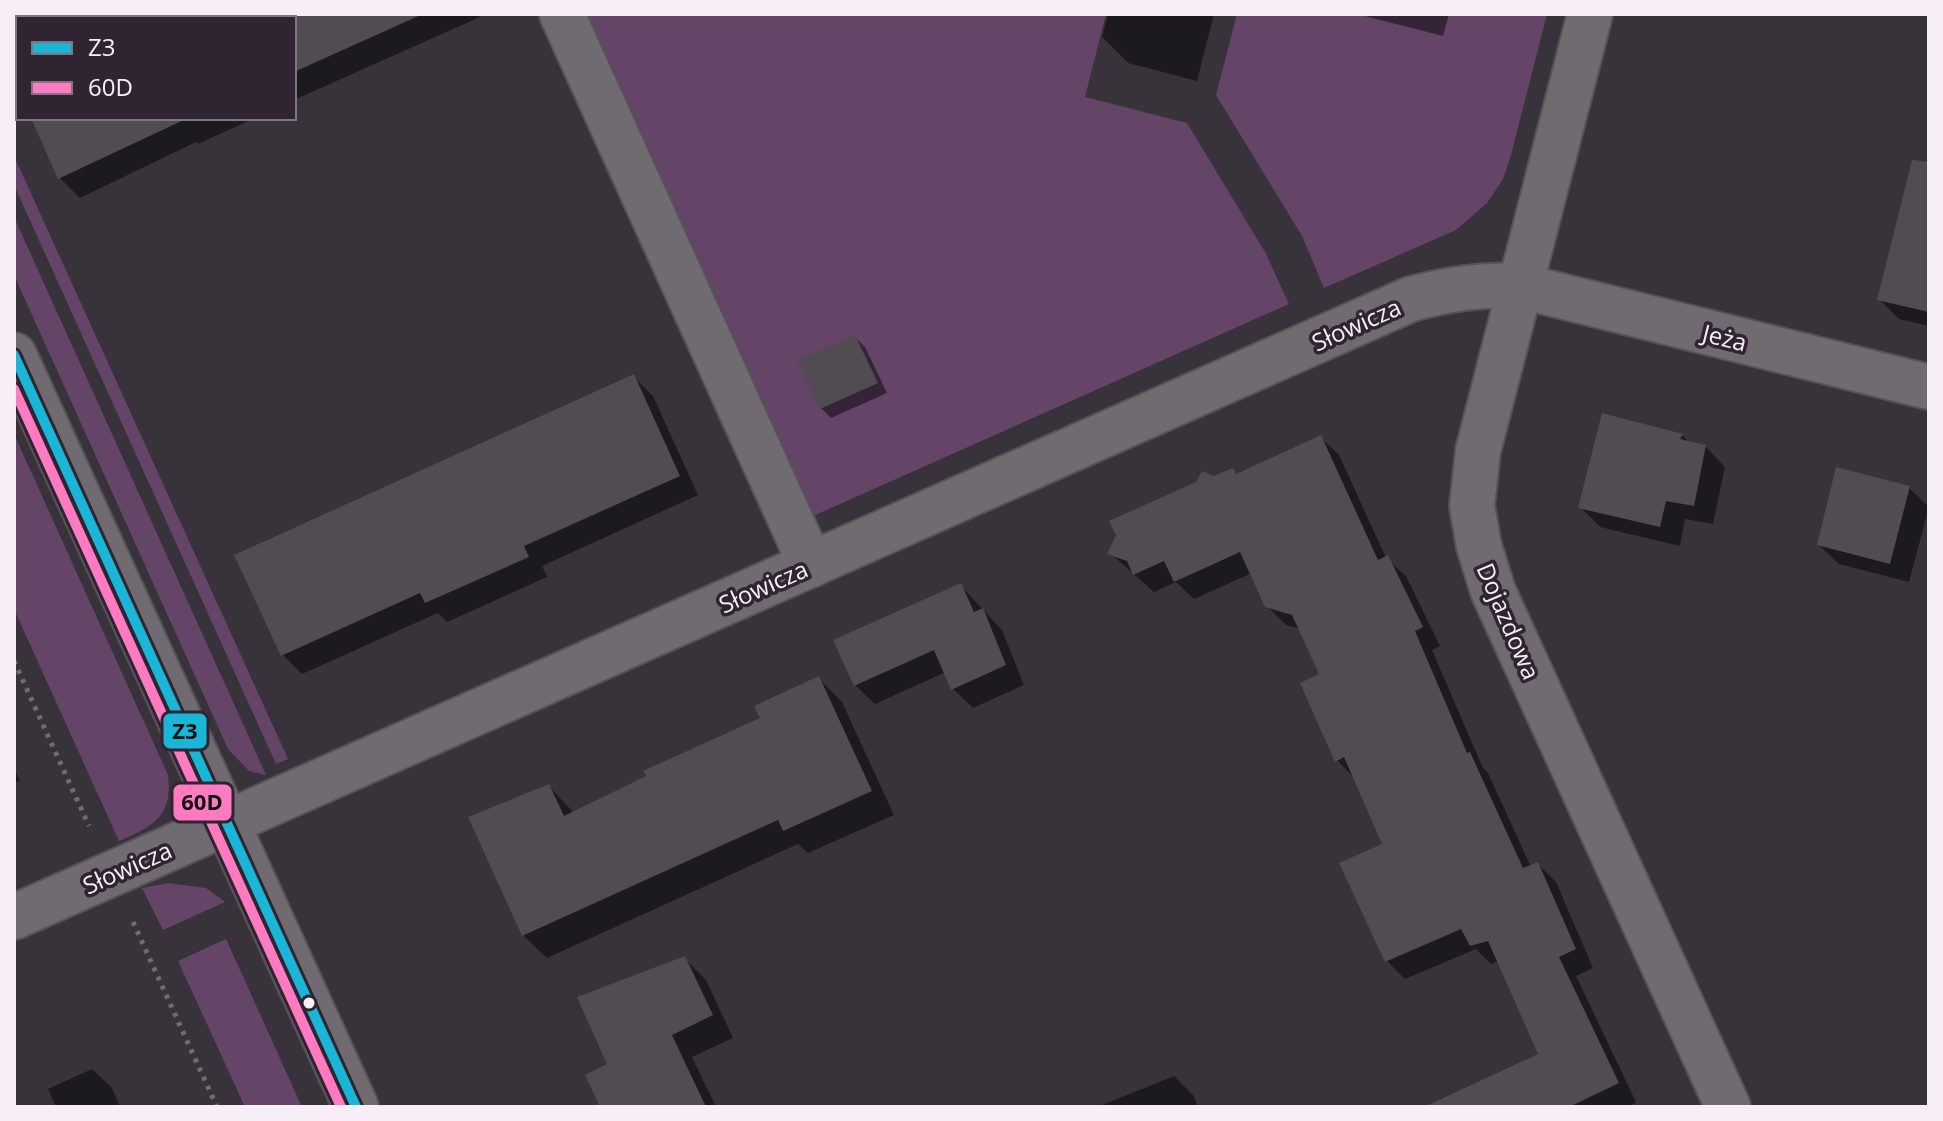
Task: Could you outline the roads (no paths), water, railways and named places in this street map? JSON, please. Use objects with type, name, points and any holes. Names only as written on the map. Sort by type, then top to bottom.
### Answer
[{"type":"street","points":[[562,14],[811,565]]},
{"type":"street","name":"Dojazdowa","points":[[1590,14],[1478,451],[1472,506],[1479,546],[1493,591],[1728,1107]]},
{"type":"street","name":"Słowicza","points":[[14,917],[1411,299],[1487,284],[1521,286]]},
{"type":"street","name":"Jeża","points":[[1521,286],[1929,387]]},
{"type":"street","points":[[14,355],[356,1107]]}]
